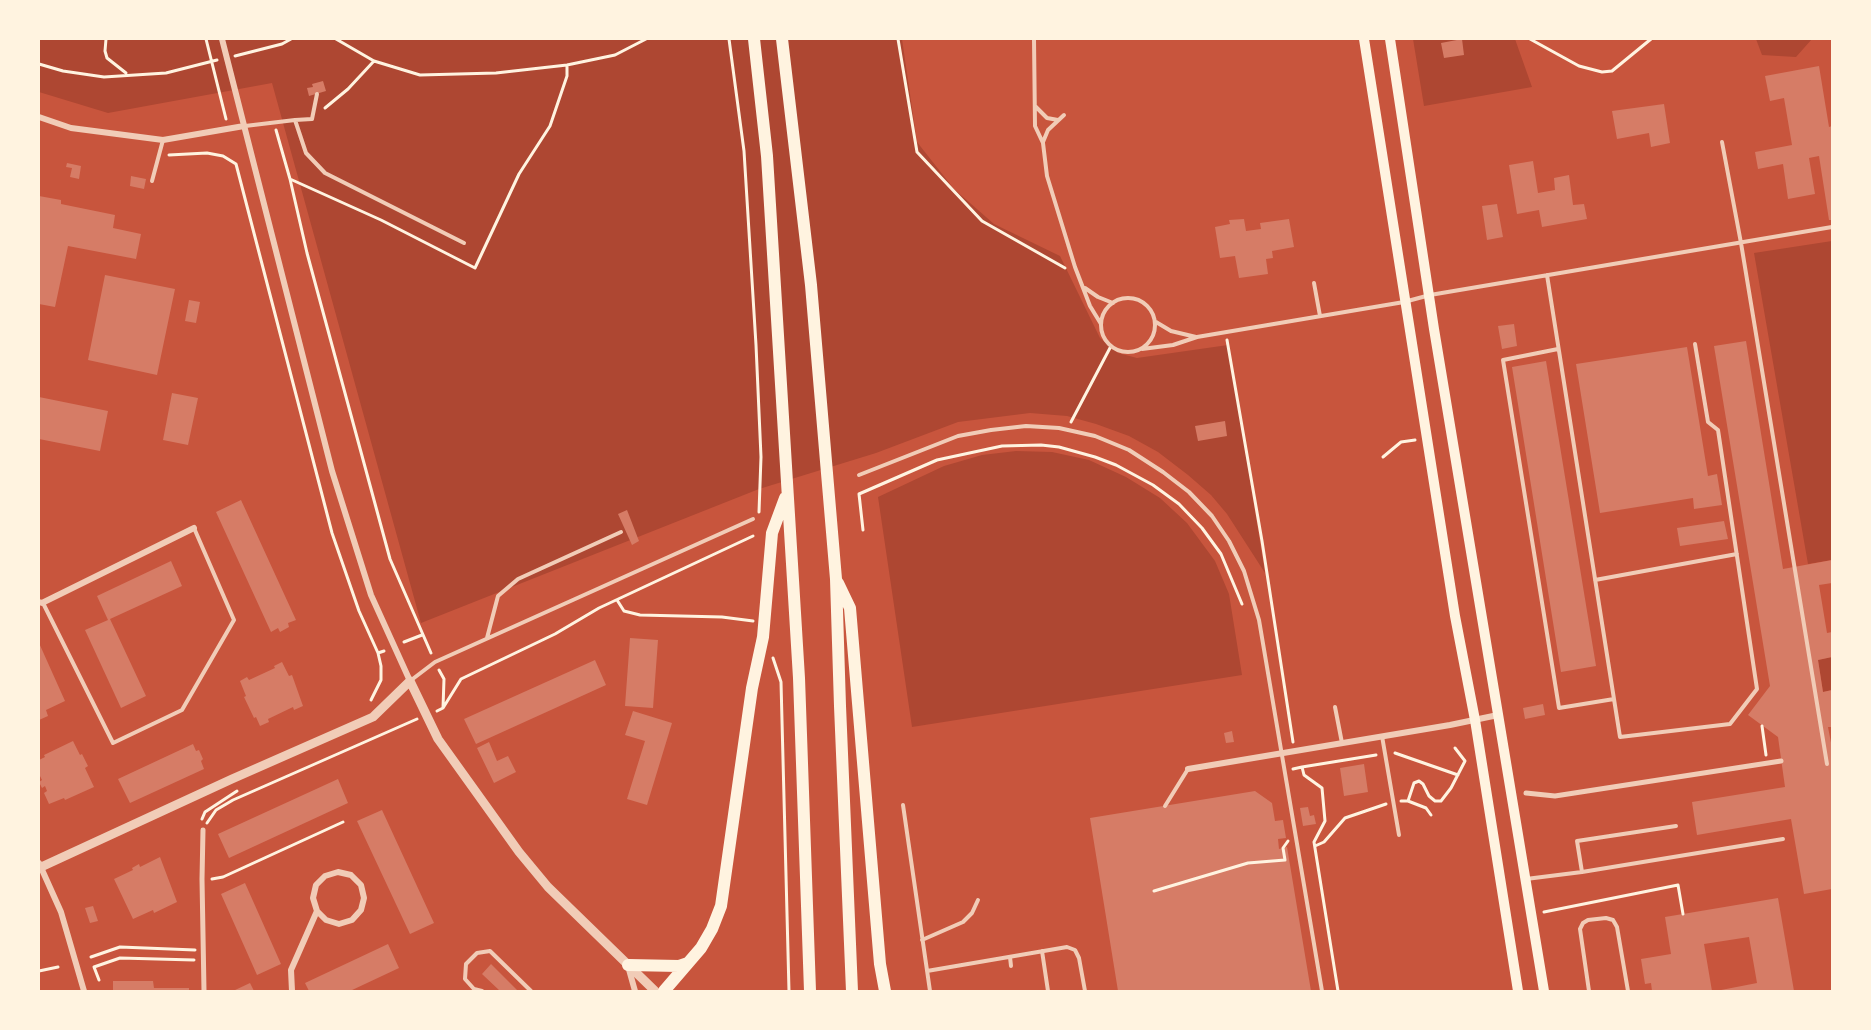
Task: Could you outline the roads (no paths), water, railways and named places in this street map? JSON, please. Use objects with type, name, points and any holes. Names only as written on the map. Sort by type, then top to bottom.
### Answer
[{"type":"main road","points":[[754,39],[767,156],[788,491],[799,678],[810,991]]},
{"type":"main road","points":[[782,39],[811,285],[836,579],[852,991]]},
{"type":"main road","points":[[1364,39],[1404,302],[1518,991]]},
{"type":"main road","points":[[1390,39],[1544,991]]},
{"type":"main road","points":[[664,991],[701,948],[721,906],[752,688],[763,637],[772,533],[788,491]]},
{"type":"main road","points":[[836,579],[850,608],[880,964],[885,991]]},
{"type":"main road","points":[[628,965],[679,966],[688,963]]},
{"type":"street","points":[[222,39],[332,471],[371,595],[410,681],[438,739],[519,852],[548,887],[655,991]]},
{"type":"street","points":[[39,117],[71,128],[163,140],[244,126]]},
{"type":"street","points":[[41,602],[194,528]]},
{"type":"street","points":[[84,991],[61,912],[40,866],[373,717],[410,681]]},
{"type":"street","points":[[1188,769],[1498,715]]},
{"type":"street","points":[[1526,793],[1555,796],[1781,761]]},
{"type":"street","points":[[203,830],[204,991]]},
{"type":"street","points":[[292,991],[291,970],[316,911],[313,898],[316,885],[325,876],[338,872],[351,876],[361,885],[364,898],[361,910],[352,920],[339,924],[326,920],[316,911]]},
{"type":"street","points":[[628,965],[635,991]]},
{"type":"lane","points":[[1034,39],[1035,126],[1043,143],[1047,176],[1090,306],[1101,324],[1103,336],[1111,346],[1120,351],[1129,353],[1173,345],[1197,337],[1404,302],[1430,295],[1832,227]]},
{"type":"lane","points":[[244,126],[312,119],[317,94]]},
{"type":"lane","points":[[1035,106],[1047,118],[1058,120]]},
{"type":"lane","points":[[1043,143],[1048,130],[1064,115]]},
{"type":"lane","points":[[295,120],[306,153],[325,173],[464,243]]},
{"type":"lane","points":[[152,181],[163,140]]},
{"type":"lane","points":[[1722,142],[1741,243],[1827,764]]},
{"type":"lane","points":[[1546,276],[1620,737],[1730,724],[1757,689],[1718,430],[1708,422],[1695,344]]},
{"type":"lane","points":[[1314,283],[1320,316]]},
{"type":"lane","points":[[1083,287],[1113,303]]},
{"type":"lane","points":[[1101,324],[1104,313],[1113,303],[1123,299],[1138,300],[1150,310],[1155,322],[1152,339],[1142,349]]},
{"type":"lane","points":[[1155,322],[1171,330],[1197,337]]},
{"type":"lane","points":[[1558,349],[1503,360],[1559,708],[1614,699]]},
{"type":"lane","points":[[859,475],[958,436],[1026,426],[1067,430],[1095,436],[1129,450],[1189,492],[1212,516],[1229,541],[1244,571],[1259,620],[1322,991]]},
{"type":"lane","points":[[410,681],[435,662],[753,519]]},
{"type":"lane","points":[[41,602],[113,743],[182,710],[234,620],[194,528]]},
{"type":"lane","points":[[487,639],[498,596],[518,579],[621,532]]},
{"type":"lane","points":[[1595,580],[1737,554]]},
{"type":"lane","points":[[1335,707],[1342,743]]},
{"type":"lane","points":[[1382,736],[1399,835]]},
{"type":"lane","points":[[1165,806],[1188,769]]},
{"type":"lane","points":[[903,805],[930,991]]},
{"type":"lane","points":[[1582,872],[1577,841],[1676,826]]},
{"type":"lane","points":[[1525,879],[1582,872],[1783,839]]},
{"type":"lane","points":[[922,940],[963,922],[972,913],[978,900]]},
{"type":"lane","points":[[1589,991],[1580,929],[1588,920],[1606,918],[1613,920],[1617,927],[1628,991]]},
{"type":"lane","points":[[927,971],[1067,947],[1075,950],[1079,958],[1085,991]]},
{"type":"lane","points":[[482,991],[474,989],[465,979],[466,964],[477,953],[490,951],[531,991]]},
{"type":"lane","points":[[1042,951],[1048,991]]},
{"type":"lane","points":[[1010,957],[1011,966]]}]
